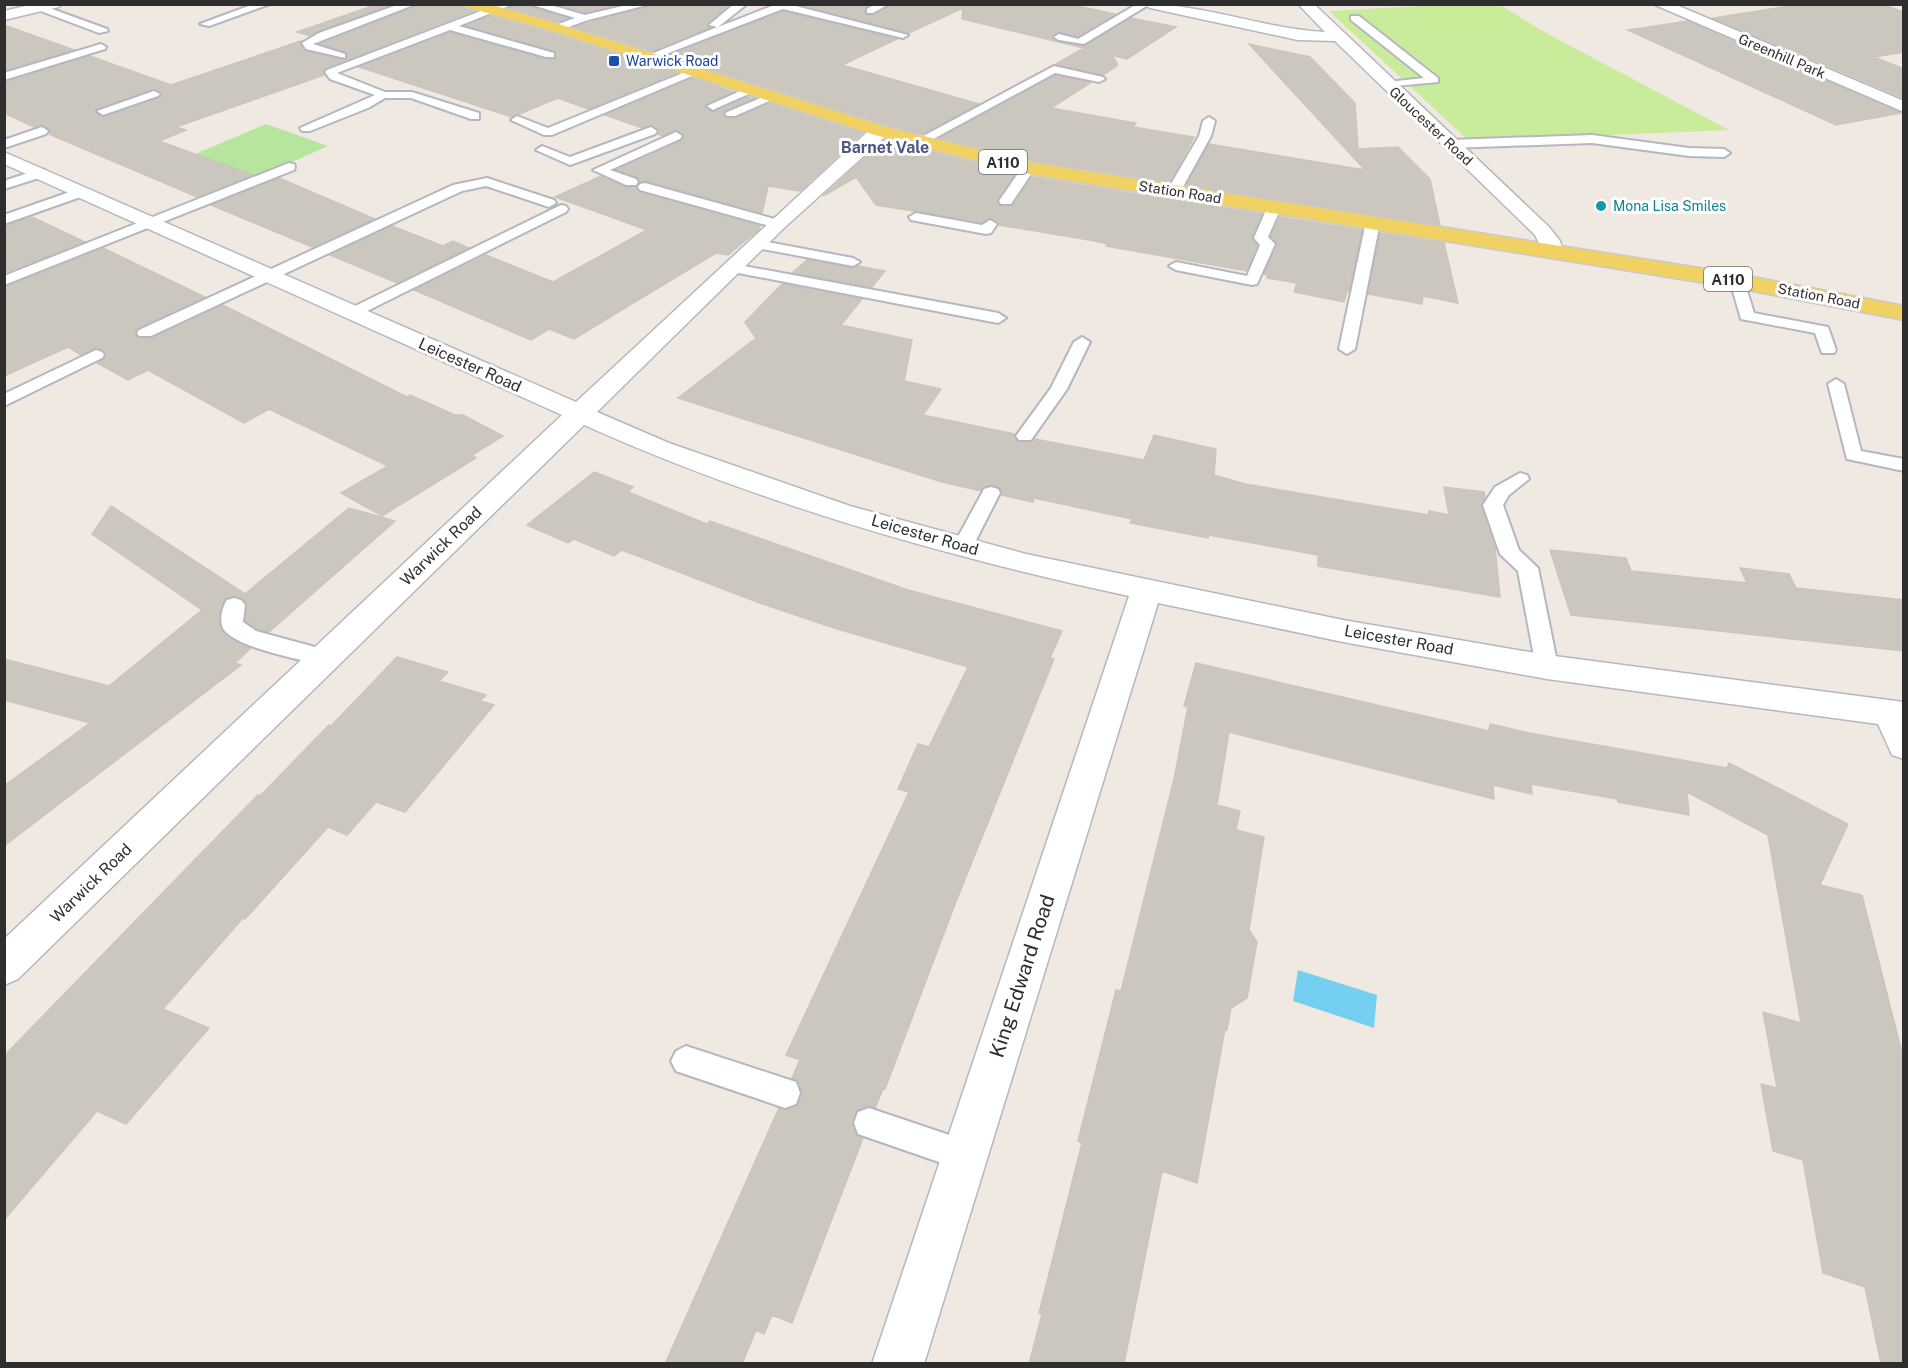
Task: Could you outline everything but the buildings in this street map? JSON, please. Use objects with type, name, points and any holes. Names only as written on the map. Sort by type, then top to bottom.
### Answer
[{"type":"main road","name":"Station Road","points":[[471,4],[501,7],[557,28],[881,131],[1029,168],[1737,281],[1904,313]]},
{"type":"street","points":[[1150,4],[1298,35],[1339,37]]},
{"type":"street","name":"Gloucester Road","points":[[1305,4],[1542,231],[1550,241],[1551,251]]},
{"type":"street","points":[[1663,6],[1686,4]]},
{"type":"street","points":[[4,16],[47,6]]},
{"type":"street","name":"Greenhill Park","points":[[1663,6],[1904,107]]},
{"type":"street","name":"Warwick Road","points":[[4,966],[777,224],[881,131]]},
{"type":"street","name":"Leicester Road","points":[[4,157],[660,449],[840,512],[1026,564],[1343,630],[1547,667],[1897,714]]},
{"type":"street","name":"King Edward Road","points":[[898,1364],[1147,589]]},
{"type":"street","points":[[1897,714],[1904,745]]},
{"type":"lane","points":[[210,10],[249,4]]},
{"type":"lane","points":[[205,24],[265,4]]},
{"type":"lane","points":[[330,27],[395,4]]},
{"type":"lane","points":[[341,56],[309,47],[307,43],[344,27],[411,4]]},
{"type":"lane","points":[[534,4],[585,18]]},
{"type":"lane","points":[[557,28],[585,18],[646,4]]},
{"type":"lane","points":[[714,25],[730,16],[735,8],[742,4]]},
{"type":"lane","points":[[870,10],[884,4]]},
{"type":"lane","points":[[1059,37],[1080,42],[1145,4]]},
{"type":"lane","points":[[47,6],[103,31]]},
{"type":"lane","points":[[644,55],[782,6],[903,35]]},
{"type":"lane","points":[[383,95],[372,88],[334,77],[331,72],[501,7]]},
{"type":"lane","points":[[1355,18],[1434,81],[1388,85]]},
{"type":"lane","points":[[344,27],[361,33]]},
{"type":"lane","points":[[450,27],[550,55]]},
{"type":"lane","points":[[644,55],[683,37]]},
{"type":"lane","points":[[4,76],[101,47]]},
{"type":"lane","points":[[920,141],[1054,69],[1099,79]]},
{"type":"lane","points":[[517,120],[548,132],[695,71]]},
{"type":"lane","points":[[713,106],[751,89]]},
{"type":"lane","points":[[103,111],[154,94]]},
{"type":"lane","points":[[306,128],[364,106],[383,95],[412,95],[475,116]]},
{"type":"lane","points":[[731,113],[772,96]]},
{"type":"lane","points":[[1174,191],[1205,136],[1209,121]]},
{"type":"lane","points":[[4,144],[42,131]]},
{"type":"lane","points":[[542,150],[570,161],[651,131]]},
{"type":"lane","points":[[631,182],[599,170],[676,136]]},
{"type":"lane","points":[[1450,144],[1592,139],[1689,152],[1724,153]]},
{"type":"lane","points":[[4,271],[289,167]]},
{"type":"lane","points":[[1006,201],[1029,168]]},
{"type":"lane","points":[[4,184],[40,173]]},
{"type":"lane","points":[[145,333],[458,188],[487,182],[555,206],[352,313]]},
{"type":"lane","points":[[645,187],[777,224]]},
{"type":"lane","points":[[4,220],[81,192]]},
{"type":"lane","points":[[1176,266],[1252,281],[1268,244],[1261,238],[1274,208]]},
{"type":"lane","points":[[916,217],[986,230],[990,224]]},
{"type":"lane","points":[[4,281],[146,221]]},
{"type":"lane","points":[[1347,349],[1373,222]]},
{"type":"lane","points":[[757,244],[853,262]]},
{"type":"lane","points":[[733,268],[998,318]]},
{"type":"lane","points":[[1737,281],[1747,316],[1822,330],[1828,350]]},
{"type":"lane","points":[[1024,436],[1059,389],[1082,342]]},
{"type":"lane","points":[[4,400],[96,355]]},
{"type":"lane","points":[[1836,384],[1854,455],[1904,465]]},
{"type":"lane","points":[[1520,479],[1502,491],[1494,505],[1496,518],[1510,554],[1528,568],[1547,667]]},
{"type":"lane","points":[[963,546],[992,493]]},
{"type":"lane","points":[[234,605],[232,625],[249,637],[325,658]]},
{"type":"lane","points":[[686,1061],[785,1093]]},
{"type":"lane","points":[[869,1123],[965,1155]]},
{"type":"green space","points":[[1434,5],[1500,5],[1546,33],[1729,130],[1469,141],[1329,11]]},
{"type":"green space","points":[[266,124],[328,146],[249,181],[186,158]]},
{"type":"water","points":[[1298,970],[1377,995],[1374,1028],[1293,1001]]},
{"type":"place","name":"Warwick Road","points":[[614,61]]},
{"type":"place","name":"Mona Lisa Smiles","points":[[1601,206]]},
{"type":"district","name":"Barnet Vale","points":[[885,147]]}]
